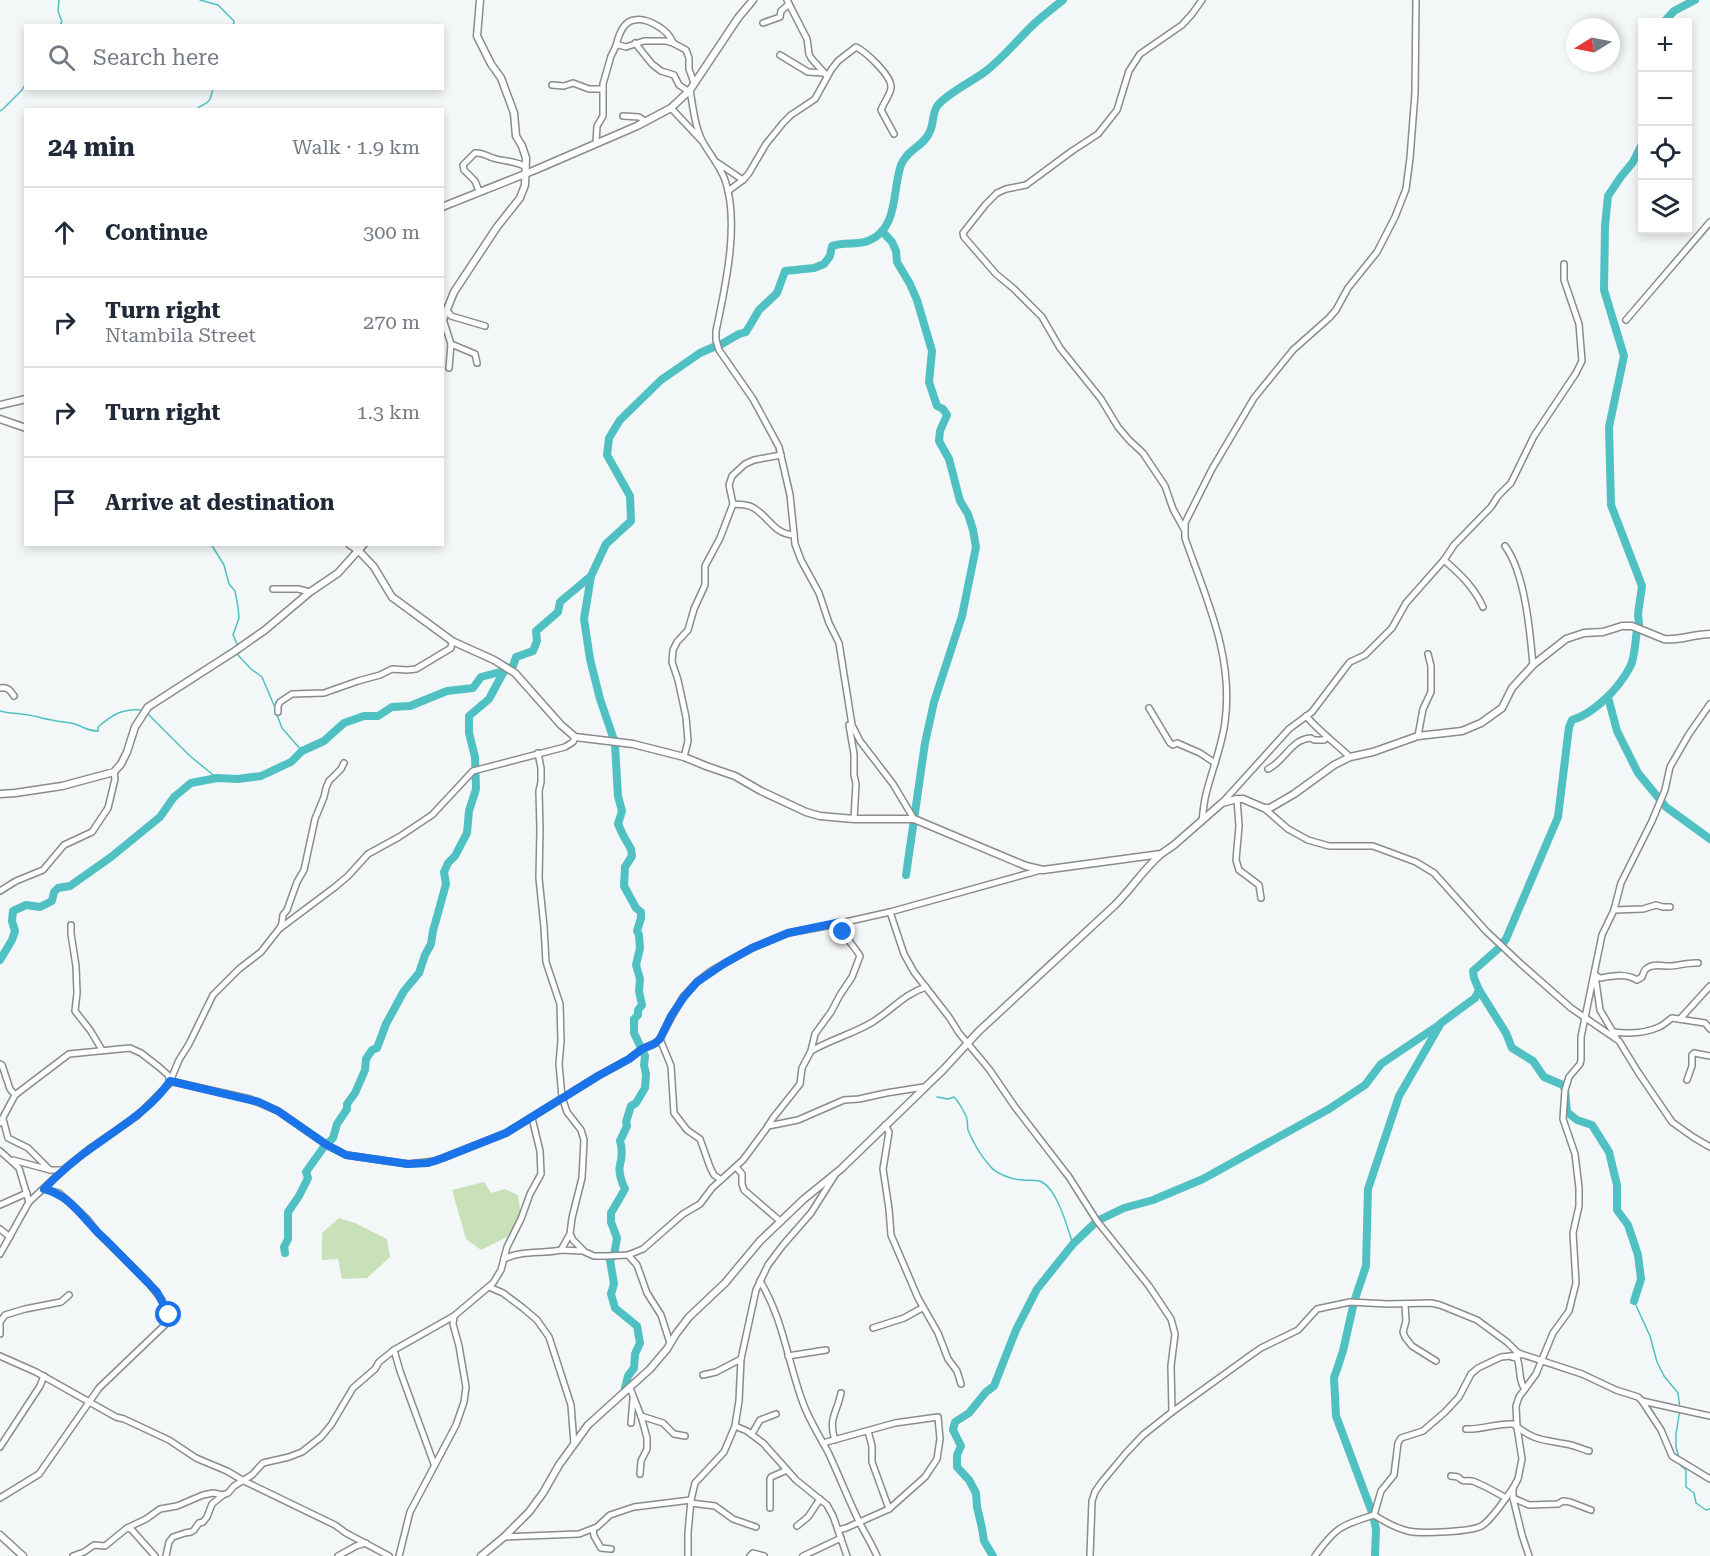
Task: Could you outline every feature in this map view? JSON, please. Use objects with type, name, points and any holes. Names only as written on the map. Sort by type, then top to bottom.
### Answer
[{"type":"street","points":[[480,0],[477,30],[479,42],[503,83],[514,113],[516,136],[525,152],[525,185]]},
{"type":"street","points":[[444,206],[526,170],[535,170],[671,108],[689,91],[738,18],[753,0]]},
{"type":"street","points":[[1202,0],[1182,25],[1140,54],[1129,71],[1117,110],[1098,134],[1026,185],[1006,189],[997,194],[963,232],[964,237],[996,274],[1042,317],[1060,348],[1101,399],[1118,427],[1143,453],[1165,486],[1184,531],[1220,639],[1225,668],[1226,721],[1205,797],[1202,821]]},
{"type":"street","points":[[1184,531],[1185,523],[1212,469],[1254,398],[1293,350],[1336,310],[1348,288],[1377,252],[1395,217],[1406,189],[1410,158],[1415,93],[1416,0]]},
{"type":"street","points":[[763,23],[780,17],[781,11],[788,2],[807,39],[811,58],[825,74]]},
{"type":"street","points":[[596,143],[597,126],[603,116],[603,89],[606,72],[619,33],[631,21],[637,19],[663,28],[673,43]]},
{"type":"street","points":[[616,46],[626,47],[644,40],[673,43],[686,50],[694,83]]},
{"type":"street","points":[[635,43],[652,64],[661,71],[674,75],[676,82],[689,91],[703,143]]},
{"type":"street","points":[[728,191],[749,174],[766,144],[787,118],[815,99],[825,74],[854,48],[859,48],[886,74],[890,81],[892,89],[881,110],[894,134]]},
{"type":"street","points":[[780,56],[808,72],[825,74]]},
{"type":"street","points":[[552,85],[564,86],[573,83],[589,89],[603,89]]},
{"type":"street","points":[[671,108],[703,143],[724,177],[728,191],[731,240],[716,340],[724,359],[753,399],[779,447],[792,505],[795,544],[819,593],[829,623],[839,643],[856,784],[855,819]]},
{"type":"street","points":[[623,116],[639,117],[645,121]]},
{"type":"street","points":[[479,191],[475,181],[464,170],[464,165],[475,153],[481,152],[496,159],[517,162],[526,170]]},
{"type":"street","points":[[716,162],[743,180]]},
{"type":"street","points":[[485,326],[451,316],[446,307],[487,242],[520,198],[535,170]]},
{"type":"street","points":[[1626,320],[1710,222]]},
{"type":"street","points":[[481,1556],[504,1537],[535,1504],[559,1465],[596,1417],[660,1358],[689,1317],[725,1283],[754,1246],[804,1199],[835,1174],[1023,989],[1115,905],[1149,865],[1222,803],[1289,729],[1312,712],[1350,663],[1365,655],[1392,628],[1406,603],[1444,560],[1454,545],[1511,483],[1534,436],[1582,361],[1579,324],[1564,280],[1564,264]]},
{"type":"street","points":[[444,324],[451,344],[449,368]]},
{"type":"street","points":[[451,344],[475,354],[477,363]]},
{"type":"street","points":[[0,405],[24,399]]},
{"type":"street","points":[[0,419],[24,427]]},
{"type":"street","points":[[684,757],[688,741],[686,717],[672,662],[673,650],[688,630],[694,609],[705,585],[705,566],[720,538],[733,504],[729,485],[732,476],[738,469],[754,460],[781,455]]},
{"type":"street","points":[[733,504],[750,506],[764,516],[776,530],[787,535],[794,535]]},
{"type":"street","points":[[352,546],[374,567],[392,597],[453,641],[494,660],[514,673],[561,725],[575,737],[633,744],[684,757],[735,776],[807,812],[828,817],[855,819],[914,819],[1026,866],[1043,870]]},
{"type":"street","points":[[0,794],[15,794],[62,786],[114,772],[121,764],[135,727],[147,707],[265,630],[310,592],[338,573],[363,546]]},
{"type":"street","points":[[1505,546],[1517,569],[1530,635],[1533,665]]},
{"type":"street","points":[[1444,560],[1469,583],[1482,607]]},
{"type":"street","points":[[273,589],[298,589],[310,592]]},
{"type":"street","points":[[1263,808],[1270,808],[1283,801],[1334,765],[1350,757],[1373,752],[1418,736],[1462,731],[1480,723],[1502,708],[1512,688],[1533,665],[1566,639],[1622,626],[1635,626],[1664,639],[1710,634]]},
{"type":"street","points":[[278,712],[280,702],[292,694],[324,693],[392,669],[407,670],[422,667],[450,648],[453,641]]},
{"type":"street","points":[[1418,736],[1423,709],[1431,692],[1431,666],[1428,654]]},
{"type":"street","points":[[0,688],[9,689],[14,696]]},
{"type":"street","points":[[1316,1556],[1326,1541],[1340,1527],[1374,1515],[1391,1525],[1411,1532],[1460,1531],[1484,1525],[1518,1479],[1522,1459],[1516,1406],[1519,1397],[1536,1374],[1553,1334],[1569,1311],[1576,1283],[1574,1233],[1579,1206],[1579,1188],[1575,1154],[1565,1126],[1563,1108],[1569,1077],[1580,1064],[1584,1018],[1602,935],[1614,910],[1625,873],[1635,859],[1661,801],[1670,767],[1710,704]]},
{"type":"street","points":[[1149,708],[1170,743],[1189,747],[1215,763]]},
{"type":"street","points":[[849,714],[855,733],[893,784],[914,819]]},
{"type":"street","points":[[1306,716],[1320,732],[1350,757]]},
{"type":"street","points":[[0,1254],[29,1202],[89,1149],[137,1116],[170,1081],[213,994],[261,952],[279,930],[348,876],[368,854],[432,815],[473,771],[565,747],[573,742],[575,737]]},
{"type":"street","points":[[1268,769],[1294,744],[1306,738],[1324,740],[1327,737]]},
{"type":"street","points":[[1274,746],[1283,756]]},
{"type":"street","points":[[538,753],[541,776],[539,878],[546,962],[560,1004],[561,1041],[558,1064],[562,1097],[567,1112],[581,1130],[584,1140],[582,1178],[570,1234],[561,1250]]},
{"type":"street","points":[[279,930],[283,915],[304,870],[315,819],[326,788],[344,763]]},
{"type":"street","points":[[0,891],[16,881],[43,870],[64,845],[92,832],[108,808],[115,779],[114,772]]},
{"type":"street","points":[[1222,803],[1238,799],[1248,801],[1263,808],[1288,829],[1308,840],[1329,846],[1373,846],[1426,866],[1521,964],[1584,1018],[1619,1041]]},
{"type":"street","points":[[1238,799],[1239,826],[1236,860],[1239,870],[1259,885],[1261,898]]},
{"type":"street","points":[[170,1081],[250,1099],[278,1111],[335,1150],[352,1157],[417,1164],[443,1158],[497,1137],[532,1118],[562,1097],[629,1059],[642,1049],[654,1044],[660,1039],[671,1016],[684,997],[697,982],[711,971],[752,948],[788,933],[890,912],[1043,870],[1161,854]]},
{"type":"street","points":[[1614,910],[1644,909],[1656,905],[1670,908]]},
{"type":"street","points":[[890,912],[909,964],[1061,1166],[1097,1221],[1149,1286],[1171,1319],[1175,1334],[1171,1366],[1172,1412]]},
{"type":"street","points":[[637,1265],[643,1250],[683,1214],[700,1204],[720,1179],[736,1167],[752,1150],[773,1118],[800,1084],[802,1068],[811,1051],[815,1034],[852,977],[860,956],[843,932],[841,922]]},
{"type":"street","points":[[71,925],[76,966],[75,1011],[102,1050]]},
{"type":"street","points":[[1595,975],[1600,978],[1632,976],[1637,980],[1642,978],[1646,969],[1658,964],[1670,966],[1687,962],[1698,963]]},
{"type":"street","points":[[1595,975],[1600,1010],[1638,1072],[1672,1122],[1710,1147]]},
{"type":"street","points":[[1680,1019],[1710,986]]},
{"type":"street","points":[[811,1051],[871,1023],[914,991],[926,987]]},
{"type":"street","points":[[1613,1032],[1641,1033],[1658,1028],[1672,1018],[1705,1023],[1710,1029]]},
{"type":"street","points":[[660,1039],[671,1066],[674,1113],[687,1130],[700,1139],[710,1167],[720,1179]]},
{"type":"street","points":[[50,1170],[28,1148],[8,1138],[1,1121],[15,1095],[66,1055],[125,1048],[135,1049],[159,1067],[170,1081]]},
{"type":"street","points":[[1687,1080],[1692,1066],[1692,1055],[1694,1053],[1710,1056]]},
{"type":"street","points":[[0,1064],[10,1089],[15,1095]]},
{"type":"street","points":[[768,1126],[798,1120],[844,1100],[924,1087]]},
{"type":"street","points":[[166,1556],[173,1537],[194,1530],[207,1517],[212,1504],[244,1481],[263,1463],[296,1455],[321,1437],[331,1425],[353,1388],[394,1350],[454,1316],[489,1287],[497,1277],[507,1247],[540,1174],[540,1151],[532,1118]]},
{"type":"street","points":[[885,1125],[889,1132],[883,1169],[890,1230],[922,1308],[938,1333],[961,1384]]},
{"type":"street","points":[[0,1151],[19,1168],[29,1202]]},
{"type":"street","points":[[11,1159],[50,1170],[63,1170]]},
{"type":"street","points":[[736,1167],[742,1174],[744,1190],[780,1221]]},
{"type":"street","points":[[688,1556],[691,1501],[695,1483],[724,1452],[735,1426],[741,1359],[760,1281],[768,1265],[783,1245],[811,1213],[835,1174]]},
{"type":"street","points":[[0,1498],[39,1474],[99,1389],[170,1320],[162,1300],[147,1281],[67,1200],[59,1194],[44,1189]]},
{"type":"street","points":[[0,1205],[27,1193]]},
{"type":"street","points":[[0,1229],[10,1237]]},
{"type":"street","points":[[570,1234],[584,1251]]},
{"type":"street","points":[[504,1259],[518,1253],[561,1250],[584,1251],[601,1256],[628,1254],[643,1250]]},
{"type":"street","points":[[628,1254],[637,1265],[647,1293],[661,1315],[670,1343]]},
{"type":"street","points":[[760,1281],[779,1322],[804,1406],[878,1556]]},
{"type":"street","points":[[489,1287],[503,1293],[523,1308],[537,1320],[549,1337],[571,1405],[574,1444]]},
{"type":"street","points":[[0,1334],[0,1322],[5,1315],[62,1302],[69,1295]]},
{"type":"street","points":[[1090,1556],[1092,1502],[1098,1485],[1135,1443],[1172,1412],[1262,1348],[1298,1330],[1317,1309],[1350,1302],[1440,1305],[1472,1317],[1521,1354],[1638,1397],[1661,1430],[1672,1456],[1710,1479]]},
{"type":"street","points":[[1406,1305],[1403,1332],[1405,1337],[1412,1346],[1436,1361]]},
{"type":"street","points":[[873,1328],[890,1324],[922,1308]]},
{"type":"street","points":[[399,1556],[410,1512],[460,1417],[466,1394],[453,1324],[454,1316]]},
{"type":"street","points":[[394,1350],[434,1464]]},
{"type":"street","points":[[788,1356],[826,1350]]},
{"type":"street","points":[[1374,1515],[1381,1491],[1394,1475],[1398,1443],[1401,1438],[1423,1431],[1445,1412],[1459,1397],[1472,1374],[1479,1368],[1501,1357],[1521,1354]]},
{"type":"street","points":[[0,1356],[44,1376],[116,1416],[169,1440],[188,1454],[335,1525],[389,1556]]},
{"type":"street","points":[[1509,1356],[1517,1358],[1521,1384],[1525,1389]]},
{"type":"street","points":[[704,1376],[741,1359]]},
{"type":"street","points":[[0,1448],[40,1386],[44,1376]]},
{"type":"street","points":[[630,1388],[647,1438],[647,1449],[641,1461],[640,1474]]},
{"type":"street","points":[[835,1440],[831,1422],[841,1393]]},
{"type":"street","points":[[631,1423],[633,1397]]},
{"type":"street","points":[[1642,1401],[1710,1416]]},
{"type":"street","points":[[752,1434],[760,1420],[776,1414]]},
{"type":"street","points":[[641,1416],[663,1423],[674,1434],[685,1436]]},
{"type":"street","points":[[823,1443],[895,1424],[938,1418],[940,1438],[937,1459],[925,1477],[889,1509],[838,1530]]},
{"type":"street","points":[[1466,1429],[1513,1424],[1522,1432],[1540,1440],[1569,1444],[1589,1451]]},
{"type":"street","points":[[735,1426],[752,1434],[763,1443],[796,1480],[827,1504],[847,1556]]},
{"type":"street","points":[[868,1431],[873,1462],[889,1509]]},
{"type":"street","points":[[770,1508],[770,1479],[787,1470]]},
{"type":"street","points":[[1451,1476],[1458,1477],[1465,1482],[1473,1481],[1506,1498]]},
{"type":"street","points":[[1513,1488],[1513,1498],[1530,1556]]},
{"type":"street","points":[[73,1556],[94,1545],[105,1546],[127,1528],[165,1507],[177,1506],[213,1493],[222,1496]]},
{"type":"street","points":[[1513,1498],[1528,1505],[1570,1502],[1591,1510]]},
{"type":"street","points":[[797,1526],[808,1516],[820,1499]]},
{"type":"street","points":[[504,1537],[574,1535],[593,1529],[610,1515],[634,1507],[691,1501],[715,1506],[733,1519],[756,1527]]},
{"type":"street","points":[[127,1528],[131,1529],[155,1556]]},
{"type":"street","points":[[593,1529],[601,1548],[611,1549]]},
{"type":"street","points":[[0,1535],[23,1556]]},
{"type":"street","points":[[803,1556],[841,1538]]},
{"type":"street","points":[[338,1556],[366,1543]]},
{"type":"street","points":[[750,1556],[753,1553],[764,1556]]},
{"type":"green space","points":[[484,1182],[491,1193],[505,1189],[518,1195],[521,1216],[507,1237],[481,1250],[466,1239],[452,1190]]},
{"type":"green space","points":[[339,1218],[355,1223],[387,1239],[390,1257],[367,1278],[342,1279],[338,1259],[322,1260],[322,1233]]},
{"type":"waterway","points":[[59,0],[60,24]]},
{"type":"waterway","points":[[200,0],[218,5],[234,21],[233,24]]},
{"type":"waterway","points":[[720,345],[746,332],[759,310],[777,293],[785,271],[814,268],[824,264],[830,256],[832,246],[868,241],[885,228],[893,208],[901,165],[904,159],[928,136],[938,105],[993,66],[1035,23],[1063,0]]},
{"type":"waterway","points":[[1668,18],[1674,11],[1695,0]]},
{"type":"waterway","points":[[0,111],[24,86]]},
{"type":"waterway","points":[[198,108],[209,101],[212,90]]},
{"type":"waterway","points":[[1638,152],[1608,196],[1604,290],[1624,356],[1609,427],[1611,505],[1642,586],[1639,624]]},
{"type":"waterway","points":[[882,231],[892,242],[897,262],[917,300],[932,351],[929,382],[937,406],[947,415],[940,431],[939,441],[949,459],[960,501],[968,514],[973,530],[976,547],[962,616],[934,702],[925,743],[906,875]]},
{"type":"waterway","points":[[513,666],[516,657],[533,651],[537,641],[536,631],[558,612],[560,602],[591,576],[606,544],[631,521],[630,496],[607,455],[609,438],[620,420],[661,380],[700,353],[716,346]]},
{"type":"waterway","points":[[212,546],[224,565],[229,584],[235,591],[239,618],[233,635],[238,646]]},
{"type":"waterway","points":[[591,576],[584,619],[590,659],[614,740]]},
{"type":"waterway","points":[[1375,1556],[1376,1529],[1373,1515],[1336,1416],[1334,1378],[1366,1266],[1368,1189],[1399,1096],[1441,1023],[1475,998],[1479,990],[1473,971],[1506,939],[1558,817],[1569,727],[1572,720],[1598,706],[1620,683],[1632,663],[1637,630]]},
{"type":"waterway","points":[[239,651],[238,655],[262,677],[276,710]]},
{"type":"waterway","points":[[0,960],[15,931],[12,921],[13,911],[26,905],[40,907],[52,901],[54,892],[58,888],[70,886],[111,857],[160,817],[174,797],[191,783],[217,778],[238,779],[261,776],[291,762],[302,751],[324,741],[344,723],[364,716],[378,716],[392,707],[410,706],[447,691],[473,688],[481,677],[504,671]]},
{"type":"waterway","points":[[285,1253],[284,1247],[288,1239],[288,1212],[308,1178],[306,1172],[333,1138],[337,1124],[347,1109],[347,1104],[355,1093],[365,1070],[366,1059],[372,1050],[377,1048],[386,1024],[404,991],[419,973],[431,944],[446,884],[444,872],[467,833],[469,811],[476,789],[475,757],[469,733],[469,716],[489,699],[504,671]]},
{"type":"waterway","points":[[1608,697],[1617,731],[1638,773],[1666,807],[1710,839]]},
{"type":"waterway","points":[[0,711],[72,723],[88,730],[98,731],[98,727],[118,713],[142,710]]},
{"type":"waterway","points":[[147,713],[190,756],[217,778]]},
{"type":"waterway","points":[[277,715],[282,728],[302,751]]},
{"type":"waterway","points":[[615,745],[618,796],[622,811],[618,824],[631,849],[632,856],[625,867],[624,886],[636,908],[641,912],[637,931],[640,948],[636,965],[640,979],[639,991],[642,1005],[634,1019],[634,1033],[645,1056],[646,1074],[645,1088],[636,1103],[631,1106],[627,1126],[620,1141],[622,1147],[620,1171],[625,1189],[611,1213],[611,1222],[617,1238],[614,1255],[610,1260],[614,1284],[611,1294],[615,1308],[637,1326],[640,1343],[635,1354],[634,1368],[628,1376],[625,1388]]},
{"type":"waterway","points":[[1479,990],[1506,1033],[1512,1048],[1533,1061],[1544,1077],[1563,1085],[1567,1112],[1577,1120],[1592,1125],[1609,1152],[1617,1185],[1617,1210],[1628,1225],[1638,1255],[1641,1279],[1634,1301]]},
{"type":"waterway","points":[[993,1556],[984,1541],[976,1493],[969,1480],[957,1467],[957,1455],[961,1446],[953,1430],[955,1422],[969,1413],[994,1386],[1016,1330],[1037,1289],[1073,1244],[1097,1221],[1124,1208],[1153,1200],[1203,1179],[1329,1109],[1365,1085],[1381,1064],[1439,1025]]},
{"type":"waterway","points":[[937,1097],[948,1099],[954,1097],[958,1102],[967,1118],[968,1130],[972,1139],[983,1158],[993,1169],[1010,1178],[1042,1182],[1048,1187],[1061,1210],[1073,1244]]},
{"type":"waterway","points":[[1634,1301],[1650,1336],[1657,1362],[1664,1376],[1678,1393],[1680,1409],[1676,1447],[1679,1459]]},
{"type":"waterway","points":[[1681,1463],[1686,1470],[1686,1487],[1694,1493],[1696,1503],[1706,1510],[1710,1509]]},
{"type":"route","points":[[169,1315],[157,1292],[87,1219],[59,1194],[44,1189],[89,1149],[137,1116],[170,1081],[259,1102],[278,1111],[335,1150],[352,1157],[408,1164],[428,1163],[506,1133],[642,1049],[658,1042],[671,1016],[697,982],[711,971],[752,948],[788,933],[841,922],[843,932]]}]
